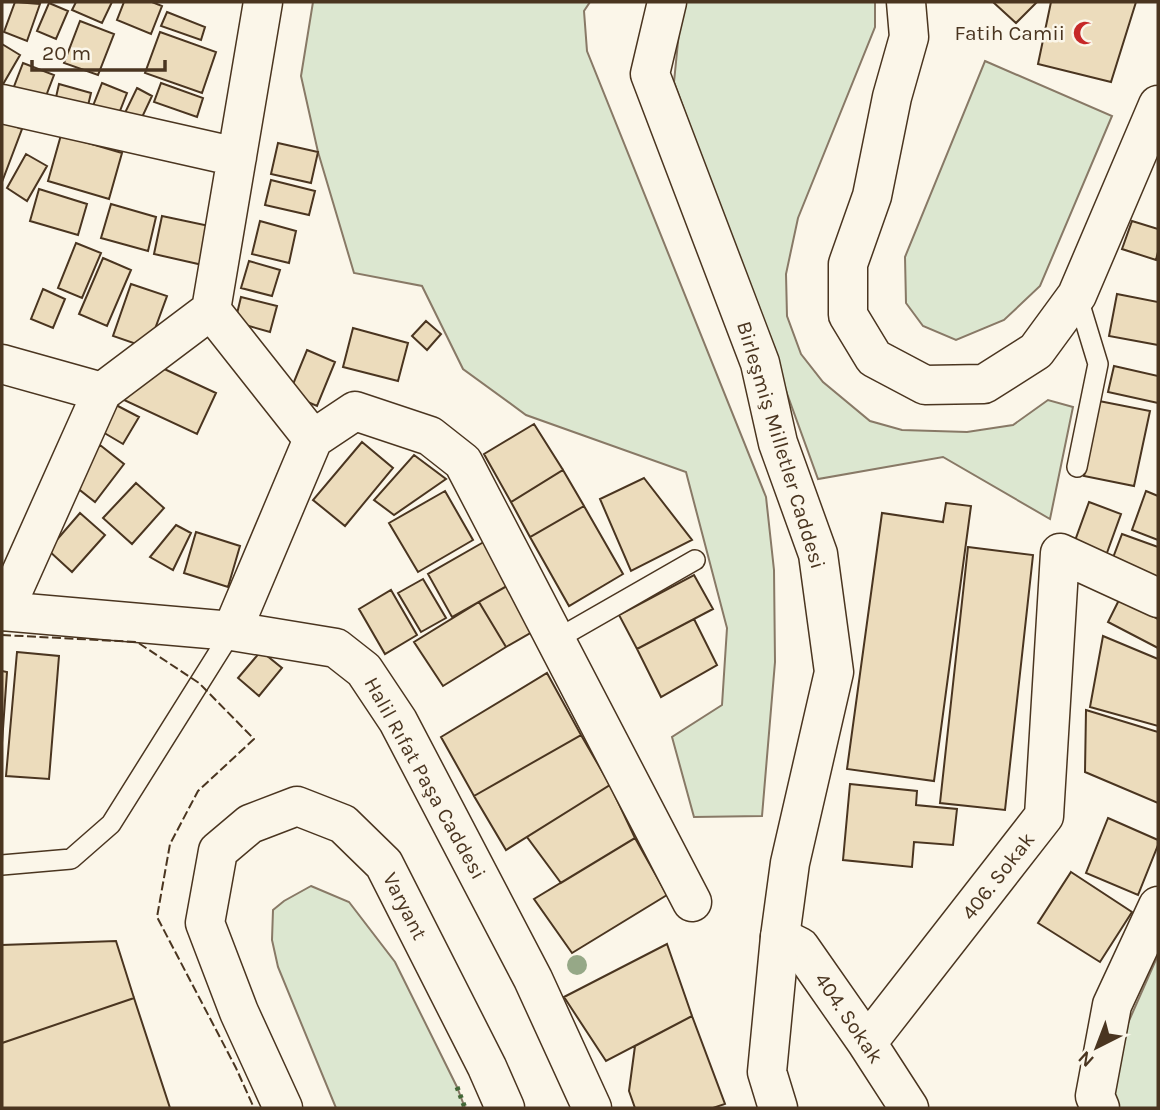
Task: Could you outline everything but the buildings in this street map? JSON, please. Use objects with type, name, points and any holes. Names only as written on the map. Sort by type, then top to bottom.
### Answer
[{"type":"main road","points":[[3,611],[102,392],[211,310],[263,2]]},
{"type":"main road","name":"Birleşmiş Milletler Caddesi","points":[[667,2],[650,74],[760,363],[778,443],[818,554],[834,672],[790,863],[780,937],[767,1072],[778,1108]]},
{"type":"main road","points":[[906,2],[909,37],[892,97],[872,195],[848,264],[848,315],[874,358],[925,385],[984,384],[1036,351],[1077,295],[1158,105]]},
{"type":"main road","points":[[2,104],[237,157]]},
{"type":"main road","points":[[211,310],[313,439]]},
{"type":"main road","points":[[2,364],[102,392]]},
{"type":"main road","points":[[232,631],[313,439],[355,411],[430,436],[463,462],[692,902]]},
{"type":"main road","name":"406. Sokak","points":[[867,1043],[1044,816],[1060,554],[1158,598]]},
{"type":"main road","name":"Halil Rıfat Paşa Caddesi","points":[[3,611],[232,631],[335,648],[364,670],[398,721],[533,979],[592,1108]]},
{"type":"main road","name":"Varyant","points":[[284,1108],[239,1012],[205,923],[218,851],[250,824],[297,806],[343,824],[384,864],[505,1108]]},
{"type":"main road","points":[[1100,1108],[1095,1096],[1112,1005],[1158,906]]},
{"type":"main road","name":"404. Sokak","points":[[780,937],[800,947],[909,1108]]},
{"type":"lane","points":[[1077,295],[1098,363],[1077,467]]},
{"type":"lane","points":[[557,639],[695,560]]},
{"type":"lane","points":[[2,865],[71,859],[111,824],[232,631]]},
{"type":"green space","points":[[313,2],[590,2],[584,11],[587,51],[766,497],[774,570],[775,662],[762,816],[694,817],[672,737],[722,705],[727,628],[686,472],[526,415],[463,369],[422,286],[354,273],[318,152],[301,76]]},
{"type":"green space","points":[[682,2],[875,2],[875,27],[798,218],[786,274],[787,316],[801,354],[823,382],[870,421],[902,430],[967,432],[1013,425],[1048,400],[1073,407],[1050,519],[943,457],[818,479],[674,82]]},
{"type":"green space","points":[[985,61],[1112,116],[1040,286],[1004,320],[956,340],[923,326],[906,303],[905,257]]},
{"type":"green space","points":[[311,886],[349,902],[395,962],[465,1108],[336,1108],[278,967],[272,940],[273,910]]},
{"type":"green space","points":[[1158,955],[1158,1108],[1118,1108],[1114,1093],[1128,1023]]},
{"type":"hedge","points":[[457,1087],[465,1108]]},
{"type":"fence","points":[[2,635],[137,642],[199,683],[254,739],[198,791],[170,844],[157,917],[254,1108]]},
{"type":"place","name":"Fatih Camii","points":[[1085,33]]}]
